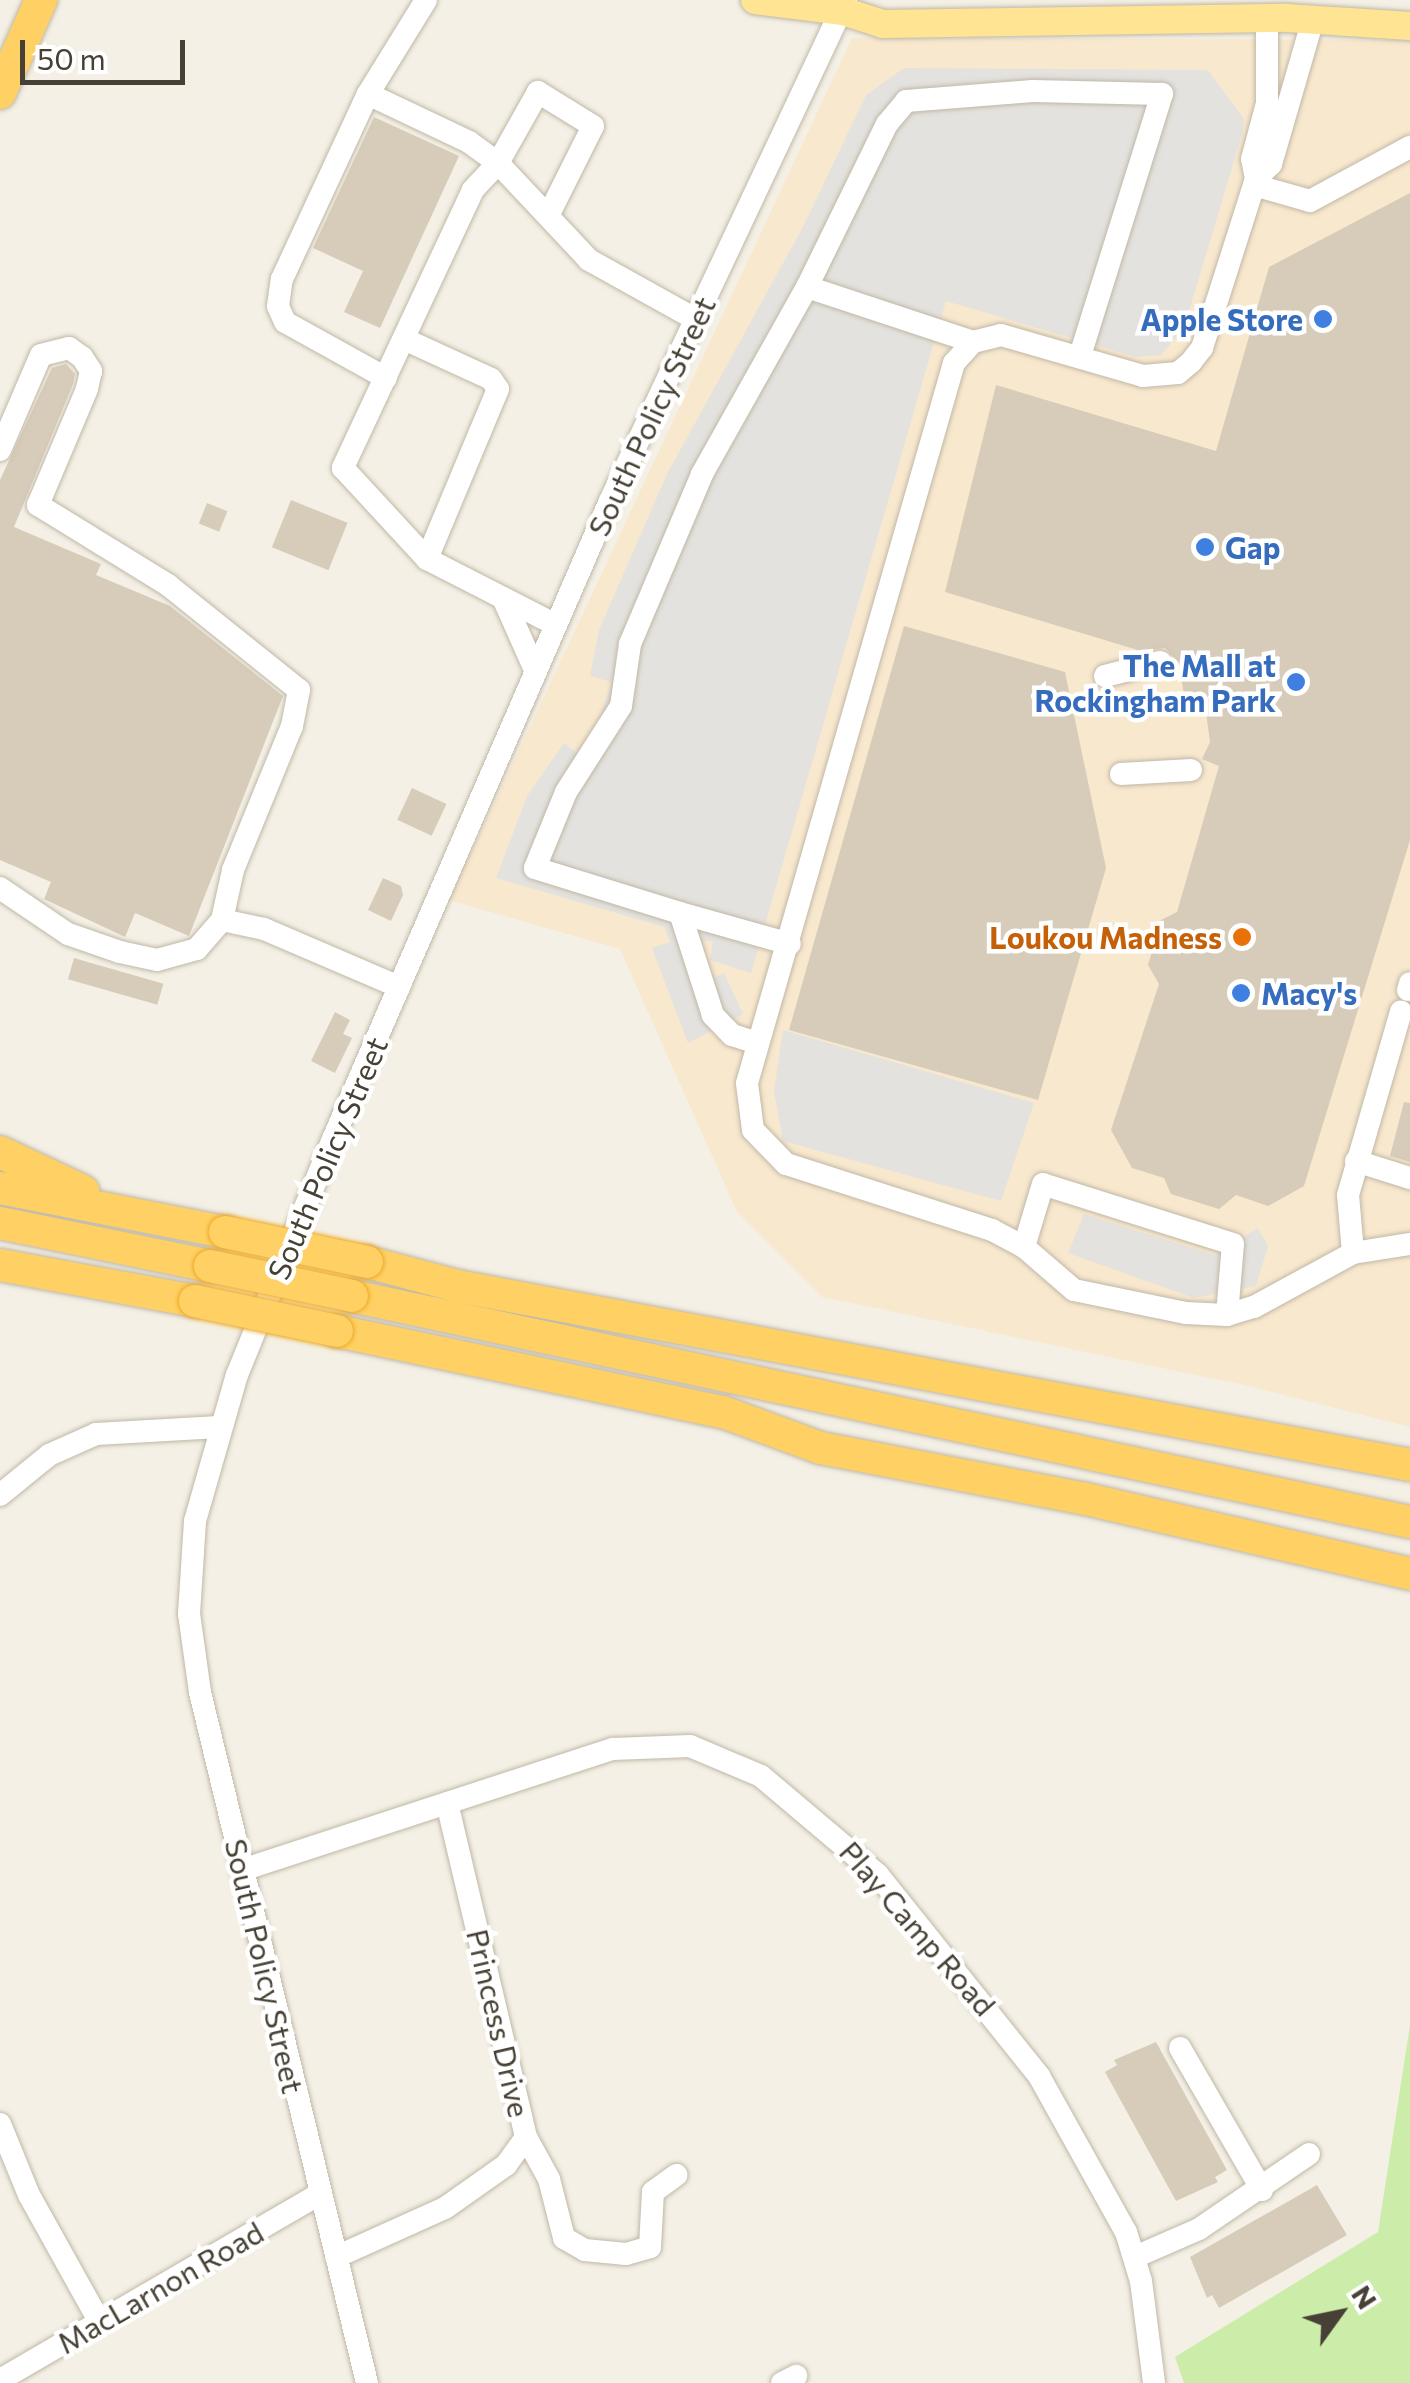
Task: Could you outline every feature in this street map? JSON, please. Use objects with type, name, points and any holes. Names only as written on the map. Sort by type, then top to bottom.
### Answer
[{"type":"highway","points":[[0,69],[41,0]]},
{"type":"highway","points":[[0,94],[41,0]]},
{"type":"highway","points":[[0,1152],[128,1212]]},
{"type":"highway","points":[[0,1188],[367,1262],[457,1286],[1410,1465]]},
{"type":"highway","points":[[0,1224],[352,1296],[887,1416],[1410,1522]]},
{"type":"highway","points":[[0,1265],[195,1301],[723,1412],[821,1448],[1086,1500],[1410,1574]]},
{"type":"highway","points":[[723,1412],[887,1416]]},
{"type":"main road","points":[[756,0],[845,6],[876,0]]},
{"type":"main road","points":[[845,6],[883,24],[1279,14],[1410,26]]},
{"type":"street","points":[[386,378],[286,322],[278,306],[282,278],[368,94],[426,0]]},
{"type":"street","name":"South Policy Street","points":[[367,2383],[200,1692],[190,1614],[195,1522],[219,1426],[399,987],[556,625],[695,319],[845,6]]},
{"type":"street","points":[[1255,182],[1252,159],[1267,103],[1279,14]]},
{"type":"street","points":[[807,287],[973,342],[1001,335],[1161,378],[1191,362],[1202,348],[1255,182],[1271,164],[1279,14]]},
{"type":"street","points":[[790,944],[535,868],[566,792],[621,706],[630,644],[702,474],[807,287],[887,124],[906,101],[1032,91],[1162,94],[1080,356]]},
{"type":"street","points":[[549,214],[592,126],[538,92],[498,163],[473,190],[343,468],[426,559],[556,625]]},
{"type":"street","points":[[368,94],[498,163],[610,276],[695,319]]},
{"type":"street","points":[[1255,182],[1310,201],[1410,148]]},
{"type":"street","points":[[404,339],[491,379],[498,389],[426,559]]},
{"type":"street","points":[[973,342],[954,363],[938,412],[790,944],[757,1044],[747,1105],[753,1130],[786,1164],[992,1230],[1024,1247],[1074,1290],[1186,1313],[1227,1315],[1254,1307],[1353,1253],[1410,1244]]},
{"type":"street","points":[[0,450],[41,355],[51,348],[82,356],[92,372],[87,389],[38,504],[168,585],[299,690],[292,726],[233,870],[222,920],[197,950],[157,960],[68,934],[0,888]]},
{"type":"street","points":[[503,598],[536,672]]},
{"type":"street","points":[[1104,676],[1160,662]]},
{"type":"street","points":[[1121,774],[1191,770]]},
{"type":"street","points":[[680,913],[713,1014],[732,1036],[757,1044]]},
{"type":"street","points":[[222,920],[264,928],[399,987]]},
{"type":"street","points":[[1353,1253],[1346,1220],[1356,1161],[1406,995]]},
{"type":"street","points":[[1356,1161],[1410,1178]]},
{"type":"street","points":[[1024,1247],[1043,1184],[1233,1244],[1227,1315]]},
{"type":"street","points":[[0,1495],[49,1455],[96,1434],[219,1426]]},
{"type":"street","name":"Play Camp Road","points":[[242,1870],[638,1745],[690,1746],[761,1776],[878,1875],[1009,2034],[1066,2119],[1135,2257],[1154,2383]]},
{"type":"street","name":"Princess Drive","points":[[336,2258],[445,2208],[506,2164],[526,2136],[447,1803]]},
{"type":"street","points":[[1180,2048],[1262,2190]]},
{"type":"street","points":[[0,2124],[29,2195],[99,2320]]},
{"type":"street","points":[[526,2136],[548,2179],[564,2238],[585,2250],[626,2254],[650,2247],[652,2192],[676,2175]]},
{"type":"street","points":[[1135,2257],[1199,2229],[1262,2190],[1309,2154]]},
{"type":"street","name":"MacLarnon Road","points":[[0,2380],[320,2194]]},
{"type":"shaded area","name":"The Mall at Rockingham Park","points":[[852,38],[1410,40],[1410,1427],[1244,1385],[822,1297],[737,1212],[620,949],[449,900]]},
{"type":"shaded area","points":[[904,68],[1208,70],[1244,119],[1243,131],[1184,328],[1161,355],[1136,357],[946,301],[751,973],[710,960],[713,941],[700,941],[707,981],[724,973],[743,1014],[688,1043],[652,948],[670,942],[664,927],[496,878],[527,796],[564,743],[580,755],[600,717],[612,682],[590,676],[599,630],[667,474],[804,225],[866,95]]},
{"type":"shaded area","points":[[783,1030],[1034,1103],[1001,1201],[783,1141],[774,1091]]},
{"type":"shaded area","points":[[1084,1214],[1214,1255],[1258,1228],[1268,1246],[1256,1286],[1194,1298],[1068,1253]]},
{"type":"green space","points":[[1410,2025],[1410,2383],[1184,2383],[1175,2357],[1378,2232]]},
{"type":"building","points":[[374,117],[459,156],[380,328],[344,312],[363,271],[313,248]]},
{"type":"building","name":"The Mall at Rockingham Park","points":[[1410,193],[1410,840],[1304,1186],[1268,1206],[1236,1195],[1219,1209],[1171,1194],[1164,1178],[1132,1168],[1111,1130],[1159,984],[1148,965],[1161,920],[1177,912],[1219,766],[1202,759],[1210,742],[1205,705],[1185,702],[1179,663],[1165,648],[1141,651],[945,592],[996,385],[1216,451],[1269,267]]},
{"type":"building","points":[[66,364],[75,374],[73,384],[14,527],[101,564],[96,575],[170,606],[283,696],[189,936],[135,913],[125,937],[44,899],[51,882],[0,860],[0,480],[52,368]]},
{"type":"building","points":[[291,500],[348,523],[328,570],[272,547]]},
{"type":"building","points":[[207,503],[227,511],[219,532],[199,523]]},
{"type":"building","points":[[904,626],[1065,672],[1106,868],[1038,1100],[789,1030]]},
{"type":"building","points":[[412,788],[446,804],[432,836],[397,820]]},
{"type":"building","points":[[383,878],[401,886],[403,895],[391,921],[368,910]]},
{"type":"building","points":[[74,958],[163,984],[157,1005],[68,979]]},
{"type":"building","points":[[335,1012],[350,1020],[343,1034],[352,1038],[335,1073],[311,1061]]},
{"type":"building","points":[[1404,1102],[1410,1103],[1410,1162],[1390,1156]]},
{"type":"building","points":[[1156,2042],[1227,2170],[1215,2177],[1218,2182],[1176,2201],[1105,2072],[1117,2065],[1114,2060]]},
{"type":"building","points":[[1317,2185],[1347,2235],[1219,2308],[1212,2295],[1207,2298],[1190,2257]]},
{"type":"place","name":"Apple Store","points":[[1323,319]]},
{"type":"place","name":"Gap","points":[[1205,547]]},
{"type":"place","name":"The Mall at Rockingham Park","points":[[1296,682]]},
{"type":"place","name":"Loukou Madness","points":[[1242,937]]},
{"type":"place","name":"Macy's","points":[[1241,993]]}]
